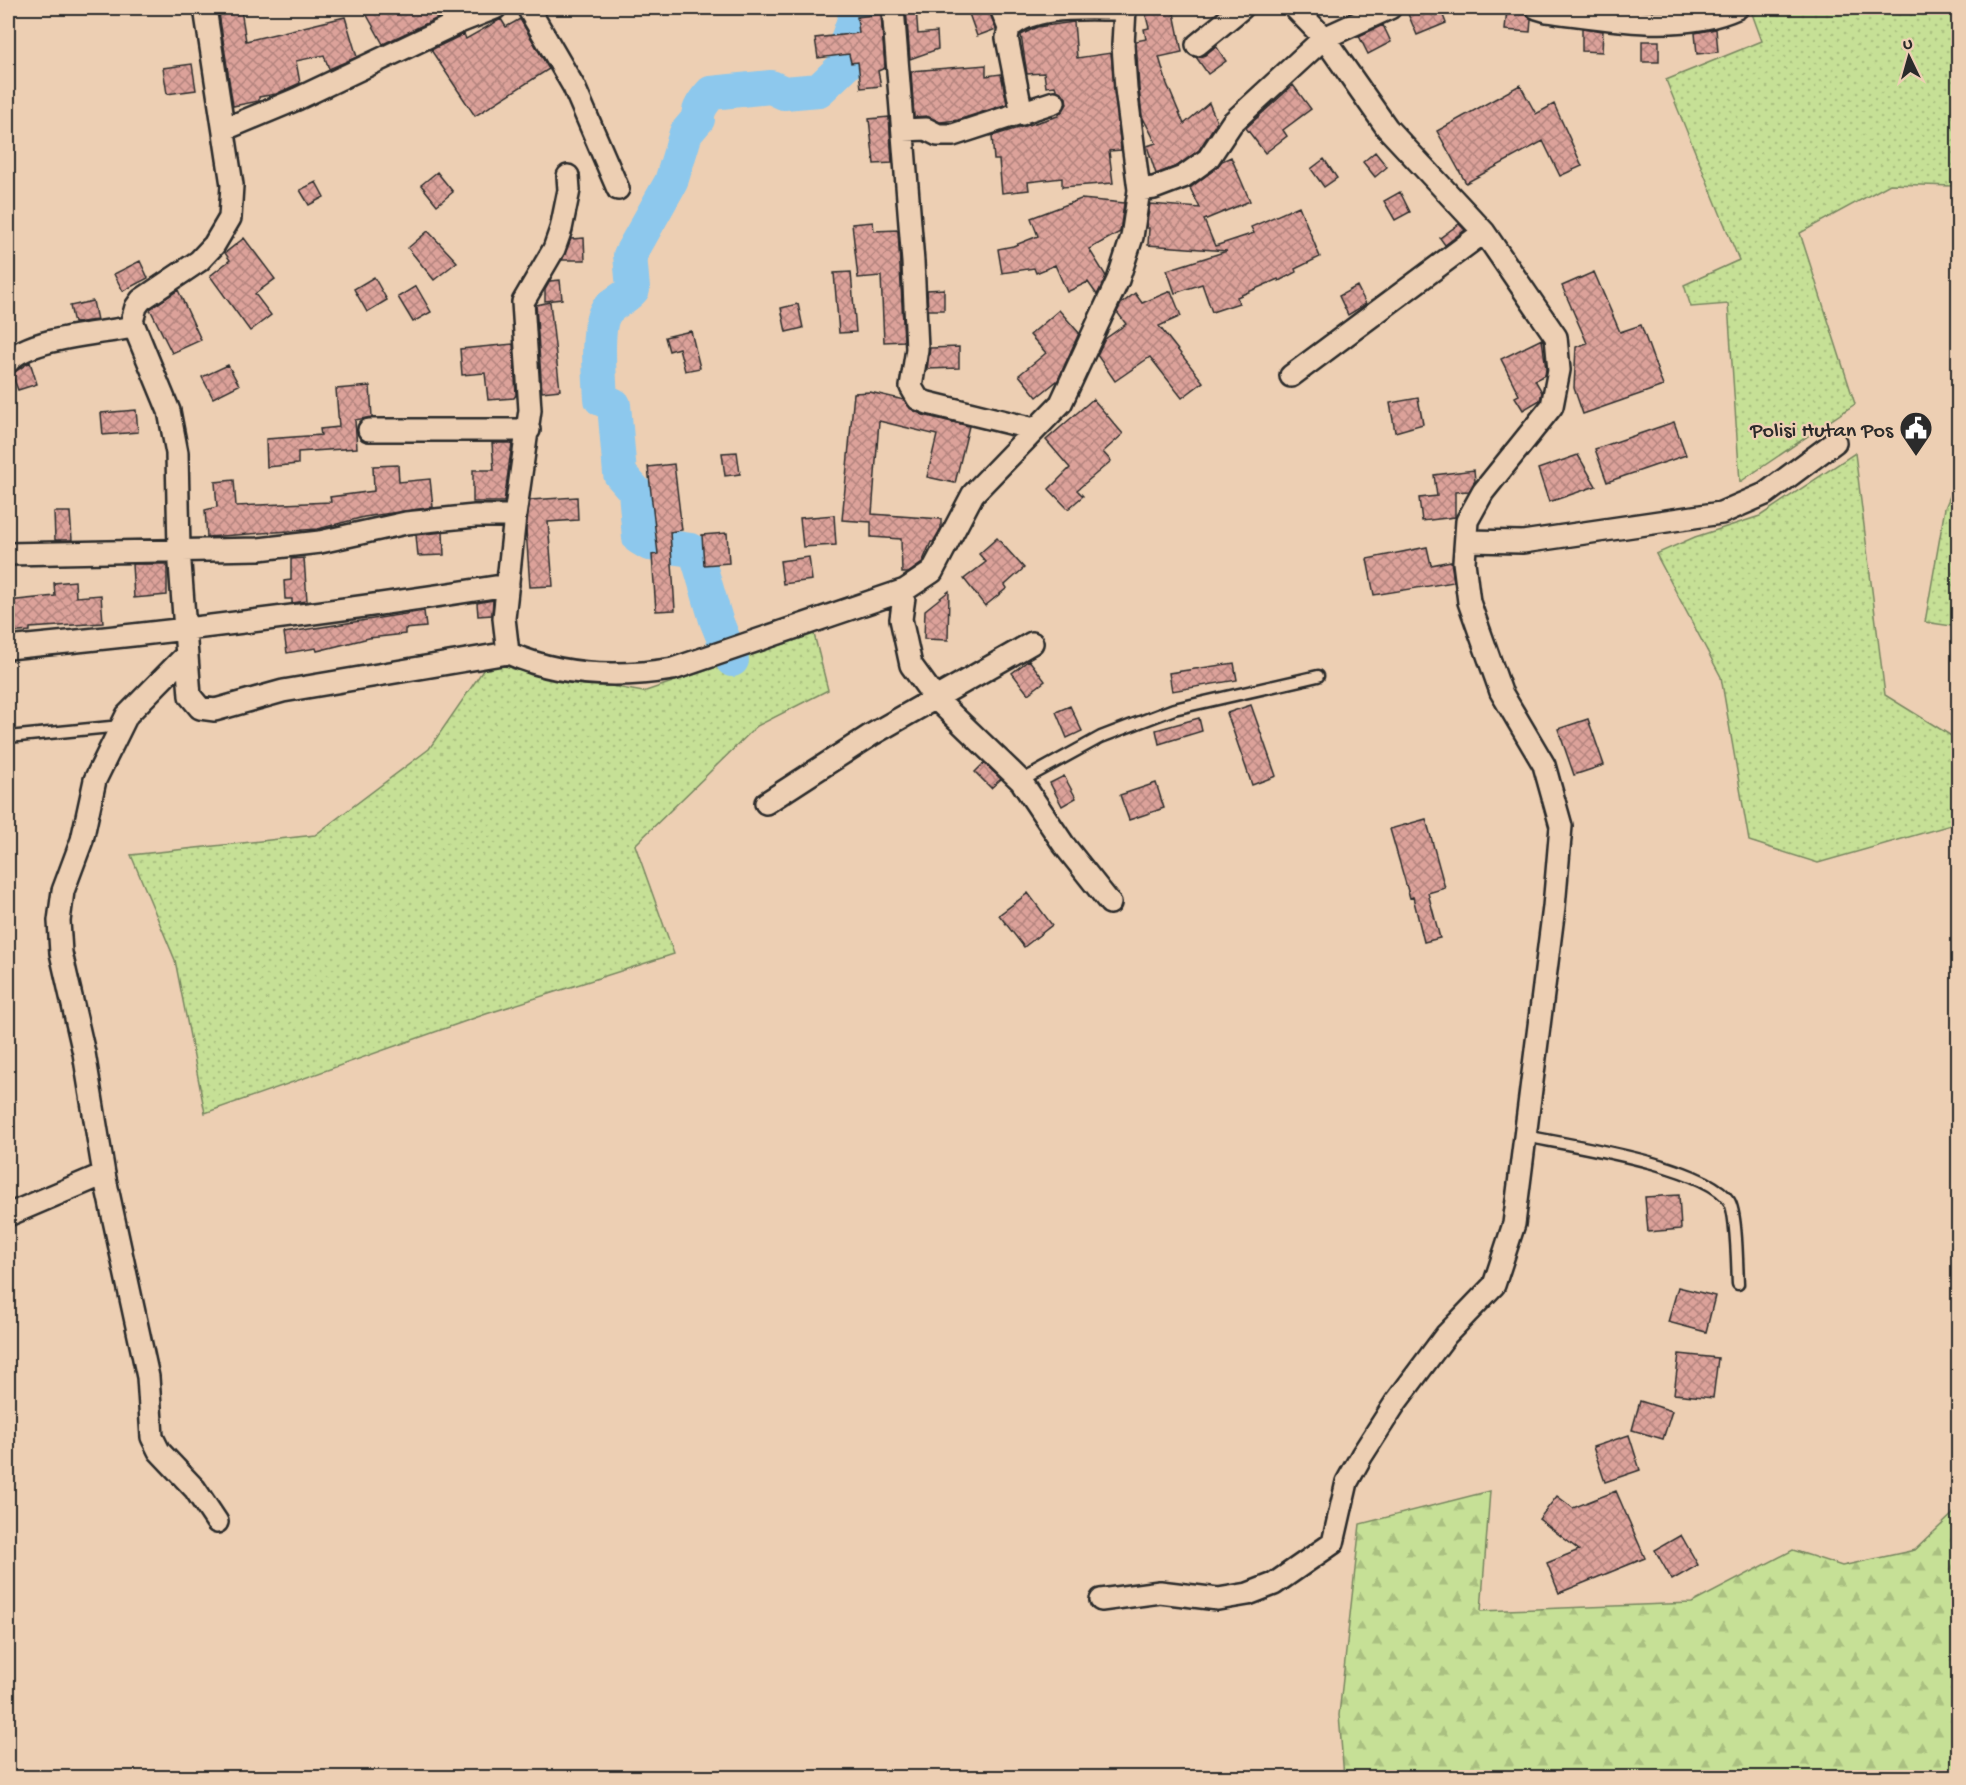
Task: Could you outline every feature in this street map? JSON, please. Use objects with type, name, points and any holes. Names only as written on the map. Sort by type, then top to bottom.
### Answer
[{"type":"street","points":[[205,8],[232,185],[230,218],[214,245],[199,261],[141,300],[133,314],[134,327],[169,411],[177,453],[179,550],[190,696],[200,708],[207,711],[294,689],[508,653],[554,670],[635,675],[674,669],[905,590],[932,572],[973,494],[1061,403],[1083,360],[1118,280],[1132,237],[1139,190],[1126,89],[1123,45],[1125,8],[1054,11],[1035,15],[1009,28]]},
{"type":"street","points":[[225,129],[317,90],[453,15],[495,8]]},
{"type":"street","points":[[528,8],[573,87],[618,189]]},
{"type":"street","points":[[893,8],[917,349],[912,366],[911,387],[914,394],[928,403],[1034,429]]},
{"type":"street","points":[[1001,8],[1009,28],[1007,38],[1022,114]]},
{"type":"street","points":[[1197,45],[1242,8]]},
{"type":"street","points":[[1101,1600],[1160,1592],[1218,1599],[1248,1594],[1274,1584],[1329,1548],[1333,1543],[1347,1482],[1362,1455],[1396,1402],[1446,1335],[1494,1284],[1514,1224],[1554,907],[1561,826],[1544,765],[1501,692],[1470,603],[1464,562],[1467,520],[1483,492],[1552,406],[1559,370],[1556,337],[1484,232],[1387,128],[1324,38],[1295,8]]},
{"type":"street","points":[[1139,190],[1154,188],[1183,177],[1208,159],[1232,123],[1324,38],[1390,8]]},
{"type":"street","points":[[1537,8],[1651,23],[1709,16],[1737,8]]},
{"type":"street","points":[[903,130],[926,129],[945,137],[1054,102]]},
{"type":"street","points":[[508,653],[504,618],[515,516],[529,430],[528,352],[523,302],[554,249],[561,229],[569,190],[568,176]]},
{"type":"street","points":[[1291,376],[1484,232]]},
{"type":"street","points":[[8,362],[20,352],[39,346],[134,327]]},
{"type":"street","points":[[369,429],[529,430]]},
{"type":"street","points":[[1466,541],[1523,543],[1721,513],[1765,494],[1835,442]]},
{"type":"street","points":[[8,554],[259,549],[320,542],[406,523],[475,516],[515,516]]},
{"type":"street","points":[[8,648],[185,631],[370,607],[508,585]]},
{"type":"street","points":[[905,590],[901,619],[911,665],[935,698],[1021,781],[1064,845],[1110,903]]},
{"type":"street","points":[[766,803],[935,698],[1032,643]]},
{"type":"street","points":[[186,655],[127,715],[95,780],[82,840],[63,891],[59,921],[60,953],[84,1053],[104,1174],[148,1377],[152,1437],[159,1451],[195,1490],[217,1522]]},
{"type":"street","points":[[8,1215],[104,1174]]},
{"type":"lane","points":[[1021,781],[1101,737],[1174,709],[1318,676]]},
{"type":"lane","points":[[8,737],[122,726]]},
{"type":"lane","points":[[1525,1136],[1634,1159],[1687,1174],[1717,1188],[1731,1203],[1738,1284]]},
{"type":"green space","points":[[1750,8],[1958,8],[1958,189],[1953,186],[1890,184],[1800,233],[1855,404],[1740,482],[1728,304],[1691,307],[1684,285],[1739,260],[1666,80],[1762,41]]},
{"type":"green space","points":[[1855,453],[1885,695],[1958,740],[1958,823],[1818,863],[1749,841],[1721,677],[1656,554],[1695,537],[1760,516]]},
{"type":"green space","points":[[1958,477],[1958,627],[1925,622],[1945,508]]},
{"type":"green space","points":[[814,634],[828,690],[757,726],[635,845],[674,954],[486,1014],[205,1113],[175,960],[131,855],[315,835],[429,749],[488,663],[643,692]]},
{"type":"green space","points":[[1490,1491],[1481,1611],[1692,1603],[1793,1550],[1842,1566],[1915,1550],[1958,1509],[1958,1777],[1344,1777],[1339,1715],[1360,1524]]},
{"type":"building","points":[[363,8],[437,8],[440,17],[383,44]]},
{"type":"building","points":[[906,8],[916,8],[918,34],[937,32],[938,49],[910,59]]},
{"type":"building","points":[[967,8],[988,8],[996,29],[977,36]]},
{"type":"building","points":[[1144,8],[1173,8],[1182,52],[1159,57],[1167,84],[1184,124],[1209,103],[1217,122],[1199,150],[1177,166],[1156,174],[1147,146],[1156,143],[1142,116],[1139,88],[1136,41],[1146,39],[1144,29],[1149,28]]},
{"type":"building","points":[[1424,8],[1440,8],[1446,23],[1417,35],[1408,14]]},
{"type":"building","points":[[1507,8],[1525,10],[1531,19],[1530,32],[1505,30]]},
{"type":"building","points":[[241,10],[246,41],[345,17],[357,57],[329,69],[324,55],[296,61],[300,83],[276,94],[259,97],[259,101],[233,106],[219,13]]},
{"type":"building","points":[[881,14],[885,68],[878,71],[881,86],[861,88],[858,62],[851,63],[849,54],[818,58],[815,38],[859,33],[857,17]]},
{"type":"building","points":[[501,19],[506,27],[520,19],[549,69],[475,116],[431,50],[464,34],[466,39]]},
{"type":"building","points":[[1074,22],[1077,58],[1111,53],[1121,150],[1109,151],[1113,183],[1062,187],[1062,178],[1028,182],[1029,190],[1002,193],[999,160],[994,160],[992,136],[1058,116],[1067,104],[1066,98],[1055,86],[1046,87],[1044,73],[1027,74],[1021,35],[1037,27]]},
{"type":"building","points":[[1383,25],[1391,42],[1368,54],[1359,36]]},
{"type":"building","points":[[1582,28],[1603,31],[1602,52],[1582,51]]},
{"type":"building","points":[[1716,29],[1718,52],[1697,54],[1695,33]]},
{"type":"building","points":[[1642,41],[1659,41],[1659,62],[1642,62]]},
{"type":"building","points":[[1216,46],[1226,61],[1208,74],[1196,57],[1205,55]]},
{"type":"building","points":[[192,64],[196,90],[167,94],[163,68]]},
{"type":"building","points":[[986,65],[986,76],[1001,74],[1007,104],[958,120],[940,122],[926,116],[914,117],[911,71]]},
{"type":"building","points":[[1293,85],[1311,109],[1283,130],[1287,136],[1265,153],[1246,128]]},
{"type":"building","points":[[1520,85],[1536,114],[1554,104],[1582,166],[1560,176],[1543,141],[1466,183],[1437,131]]},
{"type":"building","points":[[889,117],[892,163],[874,164],[869,119]]},
{"type":"building","points":[[1375,152],[1387,167],[1375,177],[1363,162]]},
{"type":"building","points":[[1231,157],[1250,201],[1204,220],[1215,246],[1254,233],[1251,227],[1299,206],[1320,257],[1295,269],[1296,272],[1279,281],[1278,279],[1237,297],[1239,303],[1212,312],[1202,284],[1175,293],[1167,270],[1227,251],[1148,245],[1149,228],[1146,228],[1150,204],[1200,208],[1190,188],[1222,161]]},
{"type":"building","points":[[1324,159],[1337,178],[1324,187],[1311,169]]},
{"type":"building","points":[[437,172],[453,192],[437,205],[421,185]]},
{"type":"building","points":[[316,182],[324,197],[309,205],[300,190]]},
{"type":"building","points":[[1400,192],[1410,212],[1395,220],[1384,201]]},
{"type":"building","points":[[1081,199],[1124,203],[1120,232],[1089,249],[1106,276],[1097,295],[1088,282],[1067,292],[1055,265],[1036,273],[1034,268],[1002,273],[998,249],[1038,236],[1031,218]]},
{"type":"building","points":[[873,222],[874,231],[898,230],[904,341],[884,342],[881,276],[858,278],[852,224]]},
{"type":"building","points":[[1459,224],[1465,230],[1445,245],[1440,238]]},
{"type":"building","points":[[428,231],[457,262],[434,280],[408,248]]},
{"type":"building","points":[[244,238],[275,279],[255,294],[271,315],[250,331],[210,276],[230,260],[225,253]]},
{"type":"building","points":[[584,238],[585,260],[562,260],[571,239]]},
{"type":"building","points":[[140,261],[148,278],[123,291],[114,274]]},
{"type":"building","points":[[851,272],[856,332],[839,333],[834,273]]},
{"type":"building","points":[[1594,272],[1620,332],[1641,325],[1663,386],[1583,414],[1574,388],[1576,347],[1587,343],[1562,286]]},
{"type":"building","points":[[374,277],[387,300],[367,312],[354,289]]},
{"type":"building","points":[[560,280],[562,299],[545,301],[545,290],[550,281]]},
{"type":"building","points":[[416,286],[431,312],[413,322],[398,297]]},
{"type":"building","points":[[1357,286],[1366,304],[1348,315],[1339,296]]},
{"type":"building","points":[[944,289],[944,310],[928,310],[927,290]]},
{"type":"building","points":[[178,290],[201,340],[172,353],[150,309]]},
{"type":"building","points":[[1171,291],[1181,316],[1159,326],[1203,382],[1182,398],[1150,357],[1115,381],[1097,355],[1105,339],[1126,324],[1117,312],[1121,304],[1135,293],[1142,303]]},
{"type":"building","points":[[93,301],[97,320],[74,323],[70,306]]},
{"type":"building","points":[[550,302],[560,390],[542,392],[536,305]]},
{"type":"building","points":[[798,304],[803,328],[786,332],[781,308]]},
{"type":"building","points":[[1059,310],[1079,333],[1058,380],[1037,397],[1019,375],[1046,353],[1030,335]]},
{"type":"building","points":[[691,331],[700,368],[685,371],[679,348],[669,351],[665,337]]},
{"type":"building","points":[[1542,339],[1545,375],[1535,380],[1542,392],[1540,400],[1523,410],[1515,397],[1519,395],[1501,359]]},
{"type":"building","points":[[513,344],[516,395],[514,398],[488,400],[485,373],[462,375],[460,349]]},
{"type":"building","points":[[959,347],[959,368],[927,369],[930,348]]},
{"type":"building","points":[[30,362],[37,384],[18,390],[12,374]]},
{"type":"building","points":[[228,365],[239,385],[213,398],[202,377]]},
{"type":"building","points":[[370,386],[372,417],[355,420],[357,448],[298,452],[298,464],[267,467],[266,439],[321,435],[320,429],[339,427],[336,389]]},
{"type":"building","points":[[870,392],[904,400],[913,410],[923,415],[969,426],[955,483],[927,477],[937,435],[879,421],[872,514],[941,519],[941,528],[931,542],[922,563],[908,573],[902,573],[901,539],[871,537],[871,522],[842,520],[854,393]]},
{"type":"building","points":[[1418,398],[1423,424],[1395,432],[1390,403]]},
{"type":"building","points":[[1093,399],[1123,434],[1103,452],[1111,461],[1077,490],[1083,496],[1068,509],[1049,489],[1070,468],[1046,440]]},
{"type":"building","points":[[136,410],[138,432],[103,435],[101,413]]},
{"type":"building","points":[[1674,422],[1686,455],[1607,482],[1595,449]]},
{"type":"building","points":[[492,443],[512,443],[504,502],[473,502],[473,470],[494,470]]},
{"type":"building","points":[[737,452],[740,474],[725,476],[722,453]]},
{"type":"building","points":[[1578,455],[1596,486],[1549,502],[1538,469]]},
{"type":"building","points":[[674,464],[682,530],[670,532],[675,610],[656,611],[652,555],[658,554],[648,467]]},
{"type":"building","points":[[398,465],[399,482],[430,479],[433,507],[364,517],[318,529],[207,537],[205,510],[217,507],[215,482],[234,480],[236,506],[331,502],[330,497],[374,491],[373,466]]},
{"type":"building","points":[[1474,470],[1475,481],[1469,491],[1455,492],[1455,517],[1422,521],[1419,498],[1437,496],[1434,475]]},
{"type":"building","points":[[577,497],[578,520],[548,522],[553,586],[530,587],[526,529],[530,500]]},
{"type":"building","points":[[54,512],[70,512],[72,540],[55,540]]},
{"type":"building","points":[[834,515],[836,545],[803,547],[800,518]]},
{"type":"building","points":[[443,532],[444,555],[418,556],[416,535]]},
{"type":"building","points":[[727,533],[729,563],[704,565],[702,535]]},
{"type":"building","points":[[997,538],[1024,568],[1005,585],[1007,588],[985,606],[964,579],[986,562],[979,554]]},
{"type":"building","points":[[1427,547],[1431,565],[1451,561],[1454,582],[1374,595],[1367,559]]},
{"type":"building","points":[[809,557],[812,580],[783,584],[780,561]]},
{"type":"building","points":[[304,558],[307,601],[292,603],[292,599],[285,599],[284,581],[291,580],[291,559]]},
{"type":"building","points":[[132,564],[167,564],[167,595],[134,598]]},
{"type":"building","points":[[75,581],[76,597],[101,595],[103,623],[30,628],[30,631],[8,633],[8,601],[55,596],[54,583]]},
{"type":"building","points":[[949,591],[948,640],[924,639],[925,610]]},
{"type":"building","points":[[493,600],[492,615],[478,616],[477,603]]},
{"type":"building","points":[[424,611],[426,627],[405,629],[405,634],[369,638],[317,651],[316,648],[287,653],[284,633]]},
{"type":"building","points":[[1029,660],[1045,681],[1028,694],[1012,673]]},
{"type":"building","points":[[1234,663],[1237,680],[1172,691],[1169,673]]},
{"type":"building","points":[[1251,705],[1276,776],[1252,785],[1227,713]]},
{"type":"building","points":[[1070,706],[1082,731],[1067,738],[1056,712]]},
{"type":"building","points":[[1199,718],[1202,731],[1159,744],[1156,730]]},
{"type":"building","points":[[1588,719],[1604,765],[1574,775],[1558,729]]},
{"type":"building","points":[[984,763],[1001,779],[991,788],[975,772]]},
{"type":"building","points":[[1064,776],[1076,798],[1062,806],[1050,783]]},
{"type":"building","points":[[1156,783],[1164,808],[1129,820],[1120,795]]},
{"type":"building","points":[[1426,819],[1445,888],[1428,893],[1440,938],[1424,942],[1413,897],[1410,898],[1390,829]]},
{"type":"building","points":[[1028,893],[1052,925],[1024,947],[999,915]]},
{"type":"building","points":[[1679,1195],[1681,1229],[1648,1232],[1645,1197]]},
{"type":"building","points":[[1678,1287],[1715,1296],[1706,1332],[1668,1322]]},
{"type":"building","points":[[1679,1354],[1718,1358],[1713,1398],[1674,1394]]},
{"type":"building","points":[[1640,1401],[1672,1411],[1663,1439],[1632,1430]]},
{"type":"building","points":[[1629,1435],[1640,1470],[1605,1482],[1593,1447]]},
{"type":"building","points":[[1616,1491],[1645,1558],[1559,1593],[1547,1563],[1579,1550],[1539,1519],[1557,1496],[1573,1508]]},
{"type":"building","points":[[1681,1535],[1698,1565],[1672,1580],[1655,1550]]},
{"type":"waterway","points":[[732,660],[716,620],[698,559],[691,550],[649,544],[639,538],[635,491],[620,474],[614,405],[601,399],[599,353],[601,327],[607,310],[633,289],[630,255],[671,182],[686,133],[698,119],[700,108],[706,99],[711,93],[771,87],[784,93],[819,90],[845,65],[847,40],[858,8]]},
{"type":"place","name":"Polisi Hutan Pos","points":[[1916,457]]}]
